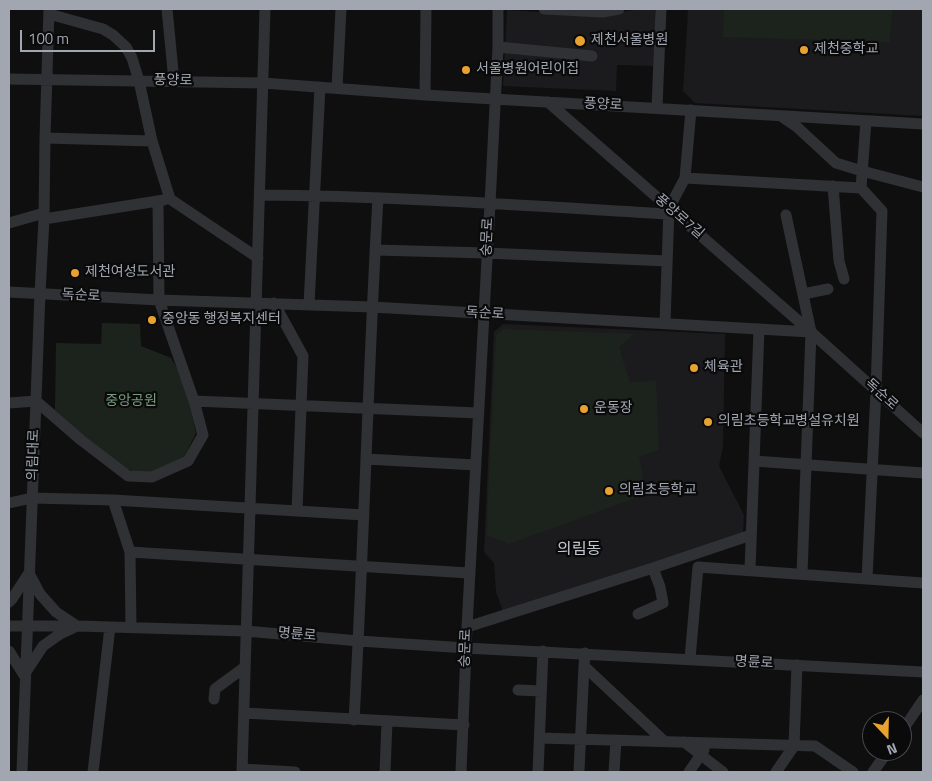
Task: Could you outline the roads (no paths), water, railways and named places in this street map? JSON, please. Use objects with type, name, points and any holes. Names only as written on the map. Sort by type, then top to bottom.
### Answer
[{"type":"street","points":[[167,9],[174,81]]},
{"type":"street","points":[[265,9],[242,771],[295,772]]},
{"type":"street","points":[[337,88],[341,9]]},
{"type":"street","points":[[425,95],[426,9]]},
{"type":"street","name":"숭문로","points":[[461,772],[498,47],[498,9]]},
{"type":"street","points":[[544,9],[602,12],[619,9]]},
{"type":"street","points":[[657,108],[661,9]]},
{"type":"street","points":[[9,403],[36,401],[80,440],[128,476],[152,477],[188,461],[203,435],[194,401],[159,300],[164,200],[139,81],[130,53],[114,34],[49,11]]},
{"type":"street","name":"의림대로","points":[[22,772],[24,675],[44,216],[49,11]]},
{"type":"street","points":[[498,47],[592,56]]},
{"type":"street","name":"풍양로","points":[[9,80],[263,83],[425,95],[923,124]]},
{"type":"street","points":[[309,305],[320,87]]},
{"type":"street","name":"풍양로7길","points":[[548,102],[669,211],[811,332]]},
{"type":"street","points":[[665,323],[669,211],[685,178],[691,110]]},
{"type":"street","points":[[781,116],[798,127],[836,162],[923,187]]},
{"type":"street","points":[[861,188],[866,121]]},
{"type":"street","points":[[45,138],[152,141]]},
{"type":"street","points":[[685,178],[861,188],[882,211],[867,579]]},
{"type":"street","points":[[833,186],[839,261],[844,280]]},
{"type":"street","points":[[260,195],[315,195],[669,211]]},
{"type":"street","points":[[354,720],[378,198]]},
{"type":"street","points":[[9,223],[44,216],[164,200],[258,258]]},
{"type":"street","points":[[786,215],[811,332],[802,574]]},
{"type":"street","points":[[375,250],[667,261]]},
{"type":"street","points":[[803,294],[828,288]]},
{"type":"street","name":"독순로","points":[[9,292],[159,300],[372,307],[811,332],[923,433]]},
{"type":"street","points":[[274,303],[304,356],[297,511]]},
{"type":"street","points":[[750,570],[759,329]]},
{"type":"street","points":[[194,401],[478,413]]},
{"type":"street","points":[[366,459],[476,465]]},
{"type":"street","points":[[754,461],[923,473]]},
{"type":"street","points":[[9,503],[32,498],[113,500],[364,515]]},
{"type":"street","points":[[113,500],[130,552],[131,628]]},
{"type":"street","points":[[467,627],[751,535]]},
{"type":"street","points":[[130,552],[470,573]]},
{"type":"street","points":[[690,659],[698,567],[923,583]]},
{"type":"street","points":[[638,614],[662,603],[660,587],[653,568]]},
{"type":"street","points":[[9,602],[29,573],[40,594],[56,612],[77,626]]},
{"type":"street","name":"명륜로","points":[[9,626],[246,631],[466,648],[923,672]]},
{"type":"street","points":[[9,651],[24,675],[43,646],[60,634],[77,626]]},
{"type":"street","points":[[93,772],[110,627]]},
{"type":"street","points":[[538,772],[543,651]]},
{"type":"street","points":[[579,771],[585,653]]},
{"type":"street","points":[[776,772],[794,746],[797,665]]},
{"type":"street","points":[[584,666],[664,741]]},
{"type":"street","points":[[214,699],[215,690],[245,667]]},
{"type":"street","points":[[518,690],[541,691]]},
{"type":"street","points":[[912,716],[923,700]]},
{"type":"street","points":[[244,713],[464,725]]},
{"type":"street","points":[[385,772],[387,722]]},
{"type":"street","points":[[540,738],[815,746],[853,772]]},
{"type":"street","points":[[614,772],[616,740]]},
{"type":"street","points":[[684,742],[723,772]]},
{"type":"street","points":[[690,772],[709,743]]},
{"type":"street","points":[[873,772],[881,761]]},
{"type":"place","name":"제천서울병원","points":[[580,41]]},
{"type":"place","name":"제천중학교","points":[[804,50]]},
{"type":"place","name":"서울병원어린이집","points":[[466,70]]},
{"type":"place","name":"제천여성도서관","points":[[75,273]]},
{"type":"place","name":"중앙동 행정복지센터","points":[[152,320]]},
{"type":"place","name":"체육관","points":[[694,368]]},
{"type":"place","name":"운동장","points":[[584,409]]},
{"type":"place","name":"의림초등학교병설유치원","points":[[708,422]]},
{"type":"place","name":"의림초등학교","points":[[609,491]]},
{"type":"district","name":"의림동","points":[[579,550]]},
{"type":"park label","name":"중앙공원","points":[[131,402]]}]
